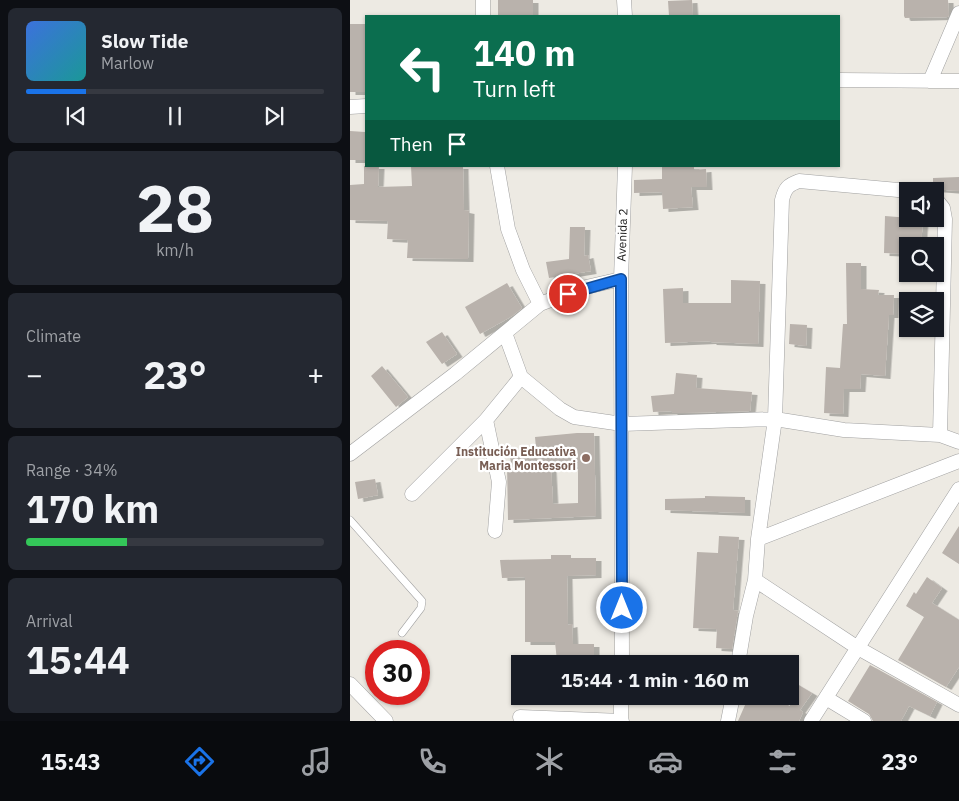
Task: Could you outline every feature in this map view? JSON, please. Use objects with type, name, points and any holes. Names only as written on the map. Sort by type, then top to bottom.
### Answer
[{"type":"street","points":[[483,0],[483,15]]},
{"type":"street","points":[[624,0],[625,15]]},
{"type":"street","points":[[930,82],[959,13]]},
{"type":"street","points":[[840,80],[959,81]]},
{"type":"street","points":[[350,107],[365,106]]},
{"type":"street","points":[[497,167],[508,229],[540,304]]},
{"type":"street","name":"Avenida 2","points":[[622,655],[621,279],[625,167]]},
{"type":"street","points":[[740,655],[754,580],[775,419],[782,200],[785,188],[789,184],[798,181],[899,190]]},
{"type":"street","points":[[940,435],[944,215]]},
{"type":"street","points":[[350,454],[455,374],[540,304],[582,288],[621,279]]},
{"type":"street","points":[[505,333],[521,377],[560,410],[574,417],[622,424],[775,419],[844,430],[940,435],[959,442]]},
{"type":"street","points":[[412,494],[486,420],[521,377]]},
{"type":"street","points":[[486,420],[499,482],[495,531]]},
{"type":"street","points":[[758,539],[959,461]]},
{"type":"street","points":[[811,721],[959,490]]},
{"type":"street","points":[[754,580],[858,648],[959,706]]},
{"type":"street","points":[[350,684],[386,721]]},
{"type":"street","points":[[826,698],[864,721]]},
{"type":"street","points":[[520,717],[622,721],[622,705]]},
{"type":"street","points":[[728,721],[731,705]]},
{"type":"lane","points":[[350,520],[422,601],[421,608],[402,633]]},
{"type":"building","points":[[498,0],[533,0],[533,15],[498,15]]},
{"type":"building","points":[[692,0],[693,15],[669,15],[668,1]]},
{"type":"building","points":[[904,0],[948,0],[949,15],[948,17],[905,18]]},
{"type":"building","points":[[350,24],[365,24],[365,92],[350,92]]},
{"type":"building","points":[[350,131],[365,132],[365,160],[350,160]]},
{"type":"building","points":[[364,166],[379,167],[378,187],[412,186],[411,167],[463,167],[464,210],[469,211],[468,259],[407,258],[408,240],[387,239],[388,221],[350,220],[350,185],[364,184]]},
{"type":"building","points":[[662,167],[694,167],[694,170],[706,169],[707,187],[691,187],[693,207],[663,209],[662,192],[634,193],[634,180],[662,179]]},
{"type":"building","points":[[959,177],[959,191],[944,190],[944,182],[933,182],[933,178]]},
{"type":"building","points":[[885,216],[899,217],[899,227],[922,227],[922,237],[899,237],[899,254],[884,253]]},
{"type":"building","points":[[570,227],[585,227],[584,256],[588,255],[591,271],[549,278],[546,262],[569,259]]},
{"type":"building","points":[[846,263],[861,263],[861,289],[879,290],[878,295],[894,295],[893,315],[889,315],[885,376],[861,374],[860,389],[844,389],[843,414],[824,413],[826,367],[840,368],[843,324],[847,324]]},
{"type":"building","points":[[731,280],[760,281],[758,344],[711,341],[665,343],[663,289],[683,288],[683,303],[731,303]]},
{"type":"building","points":[[507,283],[522,308],[512,316],[480,334],[465,307]]},
{"type":"building","points":[[790,324],[807,325],[806,346],[789,344]]},
{"type":"building","points":[[442,332],[457,354],[442,364],[426,342]]},
{"type":"building","points":[[382,366],[408,397],[396,407],[371,376]]},
{"type":"building","points":[[676,373],[697,375],[696,388],[752,392],[750,411],[653,412],[651,396],[674,394]]},
{"type":"building","points":[[594,433],[596,516],[508,520],[507,463],[511,463],[510,456],[520,456],[519,450],[536,448],[535,437]],"holes":[[[578,466],[578,503],[553,504],[551,467]]]},
{"type":"building","points":[[375,479],[378,495],[358,499],[355,482]]},
{"type":"building","points":[[705,496],[745,497],[745,513],[665,510],[665,499],[705,498]]},
{"type":"building","points":[[959,526],[959,564],[942,553]]},
{"type":"building","points":[[719,536],[739,537],[733,610],[738,611],[732,649],[716,648],[717,629],[693,628],[697,552],[718,553]]},
{"type":"building","points":[[551,555],[571,555],[571,558],[596,558],[596,575],[567,576],[568,625],[572,624],[573,644],[594,644],[594,655],[556,655],[555,642],[525,642],[525,577],[502,578],[500,560],[551,559]]},
{"type":"building","points":[[927,577],[942,588],[932,603],[959,620],[959,667],[946,687],[898,660],[924,617],[906,606],[914,592],[916,594]]},
{"type":"building","points":[[870,665],[937,702],[930,716],[909,706],[901,721],[873,721],[869,714],[848,701]]},
{"type":"building","points":[[799,685],[812,693],[800,710],[803,712],[799,721],[738,721],[745,705],[799,705]]},
{"type":"place","name":"Institución Educativa Maria Montessori","points":[[586,458]]},
{"type":"route","points":[[568,294],[582,288],[621,279],[622,608]]}]
